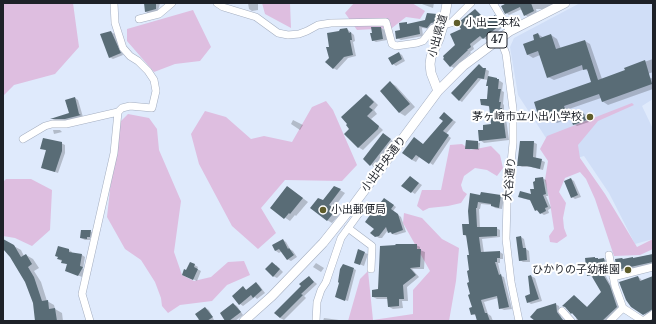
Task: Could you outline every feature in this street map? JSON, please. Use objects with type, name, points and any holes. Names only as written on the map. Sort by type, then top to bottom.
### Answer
[{"type":"main road","name":"小出県道","points":[[438,91],[431,73],[430,64],[431,57],[438,43],[443,26],[447,3]]},
{"type":"main road","name":"47","points":[[438,91],[463,66],[500,38],[565,3]]},
{"type":"main road","name":"小出中央通り","points":[[244,321],[254,317],[323,242],[355,203],[438,91]]},
{"type":"street","points":[[23,139],[45,126],[52,124],[66,124],[118,112],[122,108],[130,106],[152,108],[156,91],[154,80],[148,71],[123,48],[115,23],[114,3]]},
{"type":"street","points":[[139,19],[159,14],[172,3]]},
{"type":"street","points":[[217,3],[224,7],[256,17],[278,33],[288,35],[299,34],[318,25],[331,23],[386,22],[392,44],[396,46],[423,41],[433,28],[451,23],[471,3]]},
{"type":"street","points":[[493,3],[510,32]]},
{"type":"street","name":"大谷通り","points":[[500,38],[506,54],[513,110],[513,144],[507,207],[506,239],[511,282],[519,321]]},
{"type":"street","points":[[90,321],[82,294],[114,153],[118,112]]},
{"type":"street","points":[[316,321],[317,302],[321,290],[326,282],[341,238],[362,209],[355,203]]},
{"type":"street","points":[[348,228],[372,246],[371,270]]},
{"type":"street","points":[[609,256],[615,286],[624,308],[643,321],[653,314]]},
{"type":"street","points":[[613,277],[653,267]]},
{"type":"street","points":[[610,321],[624,308]]},
{"type":"street","points":[[562,312],[571,321]]},
{"type":"shaded area","points":[[3,3],[73,3],[79,47],[55,74],[14,85],[3,96]]},
{"type":"shaded area","points":[[262,3],[290,3],[291,28],[265,14]]},
{"type":"shaded area","points":[[354,3],[412,3],[425,11],[420,19],[406,17],[392,28],[357,30],[345,13]]},
{"type":"shaded area","name":"茅ヶ崎市立小出小学校","points":[[580,3],[653,3],[653,99],[642,106],[653,129],[653,239],[635,244],[609,193],[584,156],[555,165],[548,141],[518,95],[510,47],[514,38]]},
{"type":"shaded area","points":[[193,10],[211,47],[200,61],[175,64],[154,72],[127,41],[127,29]]},
{"type":"shaded area","points":[[326,101],[333,110],[357,165],[342,181],[285,180],[261,208],[276,233],[258,249],[232,226],[199,164],[191,134],[205,111],[226,117],[251,139],[264,136],[292,142],[312,107]]},
{"type":"shaded area","points":[[632,103],[634,105],[598,121],[578,145],[580,158],[605,194],[637,247],[653,239],[653,249],[640,255],[614,256],[595,199],[586,179],[580,172],[565,178],[559,192],[566,203],[563,218],[567,236],[557,243],[550,242],[549,236],[554,229],[545,180],[548,161],[540,149],[547,136]]},
{"type":"shaded area","points":[[128,114],[149,118],[157,129],[159,150],[181,201],[174,252],[182,275],[194,281],[211,277],[228,262],[244,261],[250,275],[227,285],[212,301],[180,305],[168,313],[162,306],[161,298],[155,282],[141,260],[125,249],[107,217],[117,125]]},
{"type":"shaded area","points":[[462,144],[471,150],[491,146],[500,155],[503,168],[497,176],[487,170],[475,168],[464,176],[461,185],[463,191],[467,194],[461,203],[429,208],[423,211],[417,206],[422,190],[441,190],[450,145]]},
{"type":"shaded area","points":[[6,179],[31,179],[52,190],[50,230],[32,246],[15,238],[3,236],[3,182]]},
{"type":"shaded area","points":[[404,213],[422,218],[442,239],[459,248],[456,281],[449,321],[348,321],[360,279],[368,271],[373,320],[413,314],[413,290],[430,271],[403,223]]},
{"type":"building","points":[[144,3],[156,3],[156,9],[145,12]]},
{"type":"building","points":[[507,3],[531,3],[534,11],[524,16],[520,7],[505,14],[501,6]]},
{"type":"building","points":[[475,9],[487,21],[495,15],[500,25],[483,39],[480,36],[470,44],[471,47],[450,67],[443,59],[443,56],[455,45],[450,34],[461,29],[459,22]]},
{"type":"building","points":[[427,13],[437,14],[436,22],[431,23],[427,28],[419,26],[420,34],[396,39],[395,31],[400,30],[399,23],[407,22],[407,24],[425,20]]},
{"type":"building","points":[[371,27],[381,27],[383,39],[372,41],[370,33],[372,33]]},
{"type":"building","points":[[347,28],[349,33],[351,32],[352,40],[350,40],[353,55],[344,57],[333,69],[325,62],[329,58],[326,47],[329,47],[327,33]]},
{"type":"building","points":[[111,31],[121,53],[109,58],[100,34]]},
{"type":"building","points":[[538,33],[540,38],[551,34],[556,49],[585,40],[598,80],[625,70],[624,68],[645,60],[652,84],[602,102],[599,94],[564,106],[567,114],[550,120],[547,112],[538,115],[534,102],[591,82],[587,69],[583,70],[582,65],[547,78],[538,51],[527,55],[523,44],[534,40],[533,35]]},
{"type":"building","points":[[399,52],[402,59],[392,65],[388,58]]},
{"type":"building","points":[[479,64],[483,68],[486,68],[484,79],[478,78],[459,101],[451,93]]},
{"type":"building","points":[[488,76],[499,79],[498,89],[501,89],[499,102],[501,102],[500,108],[502,108],[506,138],[479,141],[478,130],[483,130],[483,125],[491,124],[489,106],[481,105],[480,99],[487,99],[488,86],[486,86]]},
{"type":"building","points":[[390,81],[410,104],[399,113],[380,91]]},
{"type":"building","points":[[366,94],[374,102],[369,107],[373,110],[367,116],[379,126],[378,129],[358,148],[344,134],[349,129],[341,117]]},
{"type":"building","points":[[75,97],[79,114],[81,115],[65,119],[50,119],[69,113],[65,100]]},
{"type":"building","points":[[444,112],[453,120],[443,131],[449,135],[429,164],[416,155],[412,160],[402,153],[414,137],[423,144],[443,121],[439,118]]},
{"type":"building","points":[[583,112],[586,120],[573,125],[570,117]]},
{"type":"building","points":[[383,133],[391,139],[370,166],[363,159]]},
{"type":"building","points":[[43,138],[62,142],[62,151],[55,172],[41,168],[46,150],[40,149]]},
{"type":"building","points":[[466,140],[478,141],[478,149],[465,149]]},
{"type":"building","points":[[520,141],[534,141],[533,157],[542,159],[540,169],[527,166],[517,166]]},
{"type":"building","points":[[410,176],[419,183],[411,193],[401,186]]},
{"type":"building","points":[[543,177],[546,194],[543,195],[548,207],[545,208],[546,211],[540,214],[537,210],[535,211],[530,200],[518,197],[520,191],[531,194],[530,189],[534,189],[533,182],[535,181],[535,178]]},
{"type":"building","points":[[571,178],[578,195],[571,198],[564,181]]},
{"type":"building","points":[[287,186],[303,198],[284,219],[270,208]]},
{"type":"building","points":[[334,186],[341,189],[329,205],[336,210],[327,221],[310,208],[318,198],[323,200]]},
{"type":"building","points":[[481,192],[501,195],[499,208],[491,206],[491,204],[478,202],[476,208],[477,227],[497,227],[497,236],[479,237],[481,252],[500,251],[500,258],[497,258],[497,262],[495,262],[499,275],[501,274],[509,307],[499,309],[497,296],[481,300],[485,313],[487,313],[490,321],[477,321],[475,314],[471,315],[469,308],[472,307],[468,295],[470,294],[467,283],[469,282],[467,271],[469,270],[467,255],[469,255],[466,235],[463,235],[462,224],[469,224],[468,211],[470,193],[480,195]]},
{"type":"building","points":[[384,198],[394,205],[391,209],[398,214],[403,230],[392,234],[391,232],[388,233],[386,227],[379,236],[375,237],[370,233],[374,229],[365,222]]},
{"type":"building","points":[[81,230],[91,230],[90,237],[87,237],[87,239],[80,238]]},
{"type":"building","points":[[521,236],[523,248],[526,248],[527,260],[519,261],[516,237]]},
{"type":"building","points":[[3,239],[14,245],[21,257],[26,254],[32,264],[28,267],[34,277],[42,301],[48,300],[49,309],[55,308],[57,321],[35,321],[33,303],[25,282],[10,257],[3,249]]},
{"type":"building","points":[[283,239],[288,249],[289,248],[294,255],[287,260],[279,249],[275,251],[272,245]]},
{"type":"building","points":[[395,244],[417,244],[417,249],[421,249],[420,267],[410,268],[416,275],[403,285],[404,299],[399,299],[399,306],[388,307],[387,297],[372,297],[372,290],[378,289],[380,246],[396,245]]},
{"type":"building","points":[[58,246],[69,249],[69,252],[82,254],[80,266],[83,267],[78,276],[65,271],[67,264],[61,263],[62,260],[57,259],[58,257],[55,256]]},
{"type":"building","points":[[358,249],[365,252],[360,265],[354,263]]},
{"type":"building","points":[[653,254],[653,262],[617,270],[615,259],[633,258]]},
{"type":"building","points":[[595,257],[598,259],[604,258],[606,268],[600,269],[610,286],[617,307],[602,321],[579,321],[572,313],[571,314],[565,307],[562,306],[574,295],[587,307],[601,292],[591,275],[587,276],[585,258]]},
{"type":"building","points":[[190,262],[195,264],[194,267],[198,269],[193,280],[182,275],[184,269],[186,270]]},
{"type":"building","points":[[272,262],[280,269],[273,277],[265,269]]},
{"type":"building","points":[[343,264],[354,268],[345,301],[335,297],[339,283],[340,269]]},
{"type":"building","points":[[531,275],[539,299],[527,303],[525,296],[530,294],[528,276]]},
{"type":"building","points":[[309,276],[314,282],[301,294],[303,295],[280,318],[274,313],[301,286],[299,284]]},
{"type":"building","points":[[638,276],[640,281],[653,276],[653,309],[643,315],[631,307],[626,300],[619,282]]},
{"type":"building","points":[[256,282],[262,290],[253,298],[251,295],[239,305],[232,296],[243,286],[246,290]]},
{"type":"building","points":[[233,303],[241,312],[229,321],[225,321],[220,313]]},
{"type":"building","points":[[556,303],[557,312],[563,320],[562,321],[535,321],[530,317],[537,309]]},
{"type":"building","points":[[205,307],[213,317],[207,321],[200,321],[195,314]]},
{"type":"place","name":"小出二本松","points":[[457,23]]},
{"type":"place","name":"茅ヶ崎市立小出小学校","points":[[590,117]]},
{"type":"place","name":"小出郵便局","points":[[323,210]]},
{"type":"place","name":"ひかりの子幼稚園","points":[[628,270]]}]
